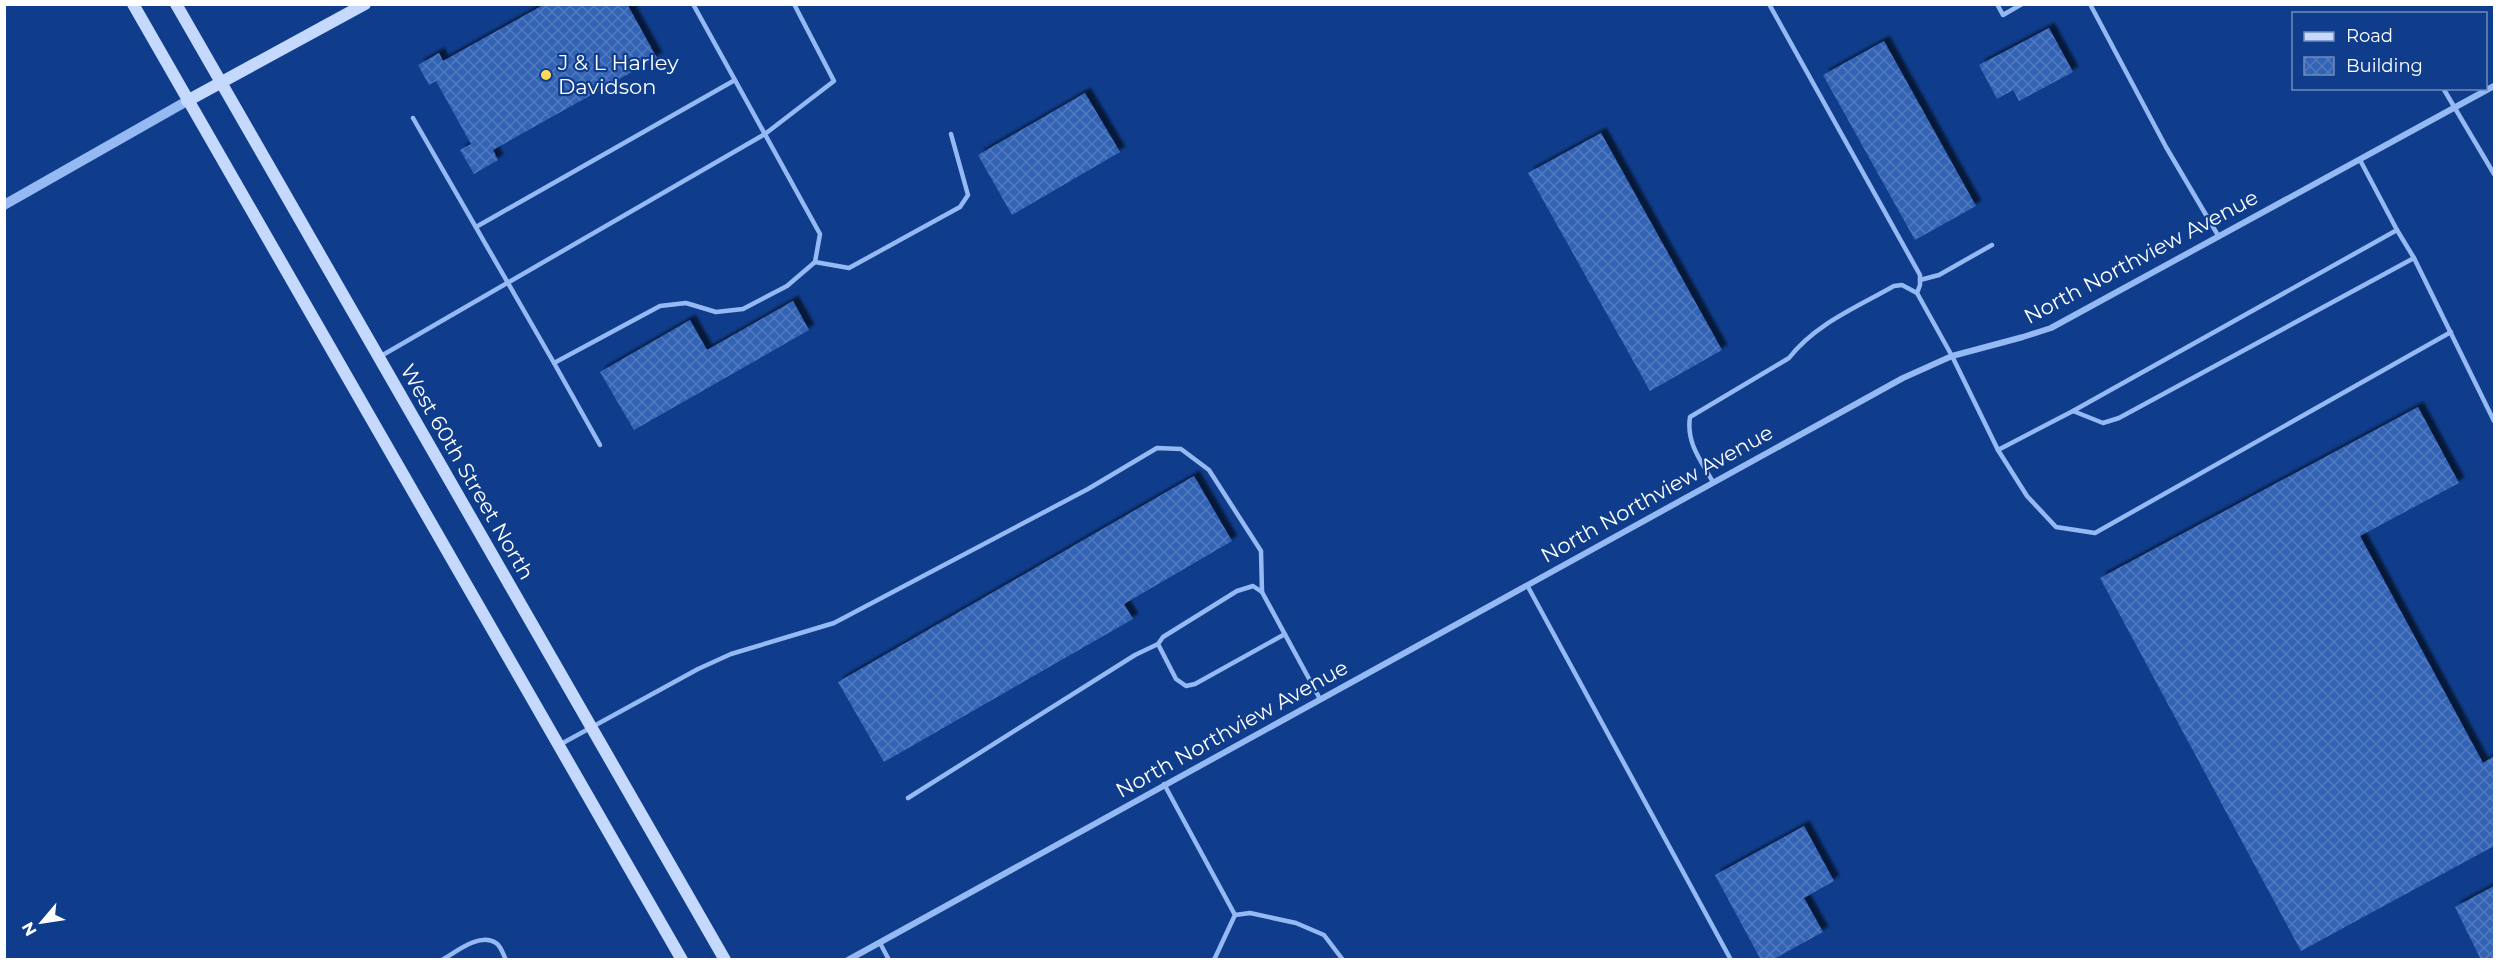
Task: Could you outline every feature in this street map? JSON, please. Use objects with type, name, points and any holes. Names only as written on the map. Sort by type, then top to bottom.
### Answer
[{"type":"main road","points":[[134,4],[187,101],[286,267],[682,960]]},
{"type":"main road","name":"West 60th Street North","points":[[176,4],[725,960]]},
{"type":"main road","points":[[187,101],[365,4]]},
{"type":"street","name":"North Northview Avenue","points":[[848,960],[1903,378],[1952,356],[2023,338],[2051,328],[2487,90]]},
{"type":"street","points":[[4,206],[187,101]]},
{"type":"lane","points":[[554,363],[660,306],[687,303],[716,312],[743,309],[787,286],[815,262],[820,234],[693,4]]},
{"type":"lane","points":[[378,357],[765,134],[834,81],[794,4]]},
{"type":"lane","points":[[1769,4],[1920,275],[1917,293]]},
{"type":"lane","points":[[1997,4],[2003,15],[2022,4]]},
{"type":"lane","points":[[2090,4],[2166,147],[2219,237]]},
{"type":"lane","points":[[476,227],[735,80]]},
{"type":"lane","points":[[2444,90],[2494,174]]},
{"type":"lane","points":[[413,118],[600,445]]},
{"type":"lane","points":[[815,262],[849,268],[960,207],[968,195],[951,134]]},
{"type":"lane","points":[[2360,160],[2414,258],[2494,421]]},
{"type":"lane","points":[[1998,450],[2073,411],[2397,230]]},
{"type":"lane","points":[[1920,280],[1939,274],[1992,245]]},
{"type":"lane","points":[[2073,411],[2103,423],[2119,418],[2414,258]]},
{"type":"lane","points":[[1713,482],[1691,444],[1688,427],[1690,417],[1789,358],[1798,346],[1818,328],[1894,286],[1902,285],[1917,293],[1952,356],[1998,450],[2027,496],[2056,527],[2096,533],[2451,332]]},
{"type":"lane","points":[[559,745],[698,669],[731,654],[834,623],[1088,489],[1156,448],[1181,449],[1209,470],[1261,551],[1262,592]]},
{"type":"lane","points":[[908,798],[1135,655],[1158,644],[1163,637],[1237,591],[1253,585],[1262,592],[1320,699]]},
{"type":"lane","points":[[1527,585],[1731,960]]},
{"type":"lane","points":[[1158,644],[1176,680],[1186,686],[1195,684],[1285,634]]},
{"type":"lane","points":[[1164,784],[1235,915]]},
{"type":"lane","points":[[1235,915],[1250,913],[1296,924],[1324,935],[1343,960]]},
{"type":"lane","points":[[1214,960],[1235,915]]},
{"type":"lane","points":[[442,960],[473,942],[489,940],[498,944],[506,960]]},
{"type":"lane","points":[[880,943],[889,960]]},
{"type":"building","points":[[545,4],[627,4],[657,58],[493,150],[498,160],[474,174],[460,150],[471,144],[436,81],[429,85],[418,65],[439,53],[443,61]]},
{"type":"building","points":[[2049,28],[2073,72],[2019,101],[2013,90],[1997,99],[1979,65]]},
{"type":"building","points":[[1884,41],[1976,206],[1915,240],[1823,75]]},
{"type":"building","points":[[1085,93],[1120,152],[1012,215],[978,155]]},
{"type":"building","points":[[1601,133],[1722,350],[1650,391],[1528,173]]},
{"type":"building","points":[[793,301],[809,330],[634,430],[600,372],[690,320],[707,350]]},
{"type":"building","points":[[2418,407],[2459,483],[2360,536],[2483,763],[2494,756],[2494,846],[2301,951],[2100,578]]},
{"type":"building","points":[[1194,476],[1232,541],[1124,604],[1133,619],[884,762],[838,682]]},
{"type":"building","points":[[1804,826],[1834,881],[1804,898],[1823,932],[1772,960],[1761,960],[1715,875]]},
{"type":"building","points":[[2494,886],[2494,960],[2481,960],[2455,907]]},
{"type":"place","name":"J & L Harley Davidson","points":[[546,75]]}]
